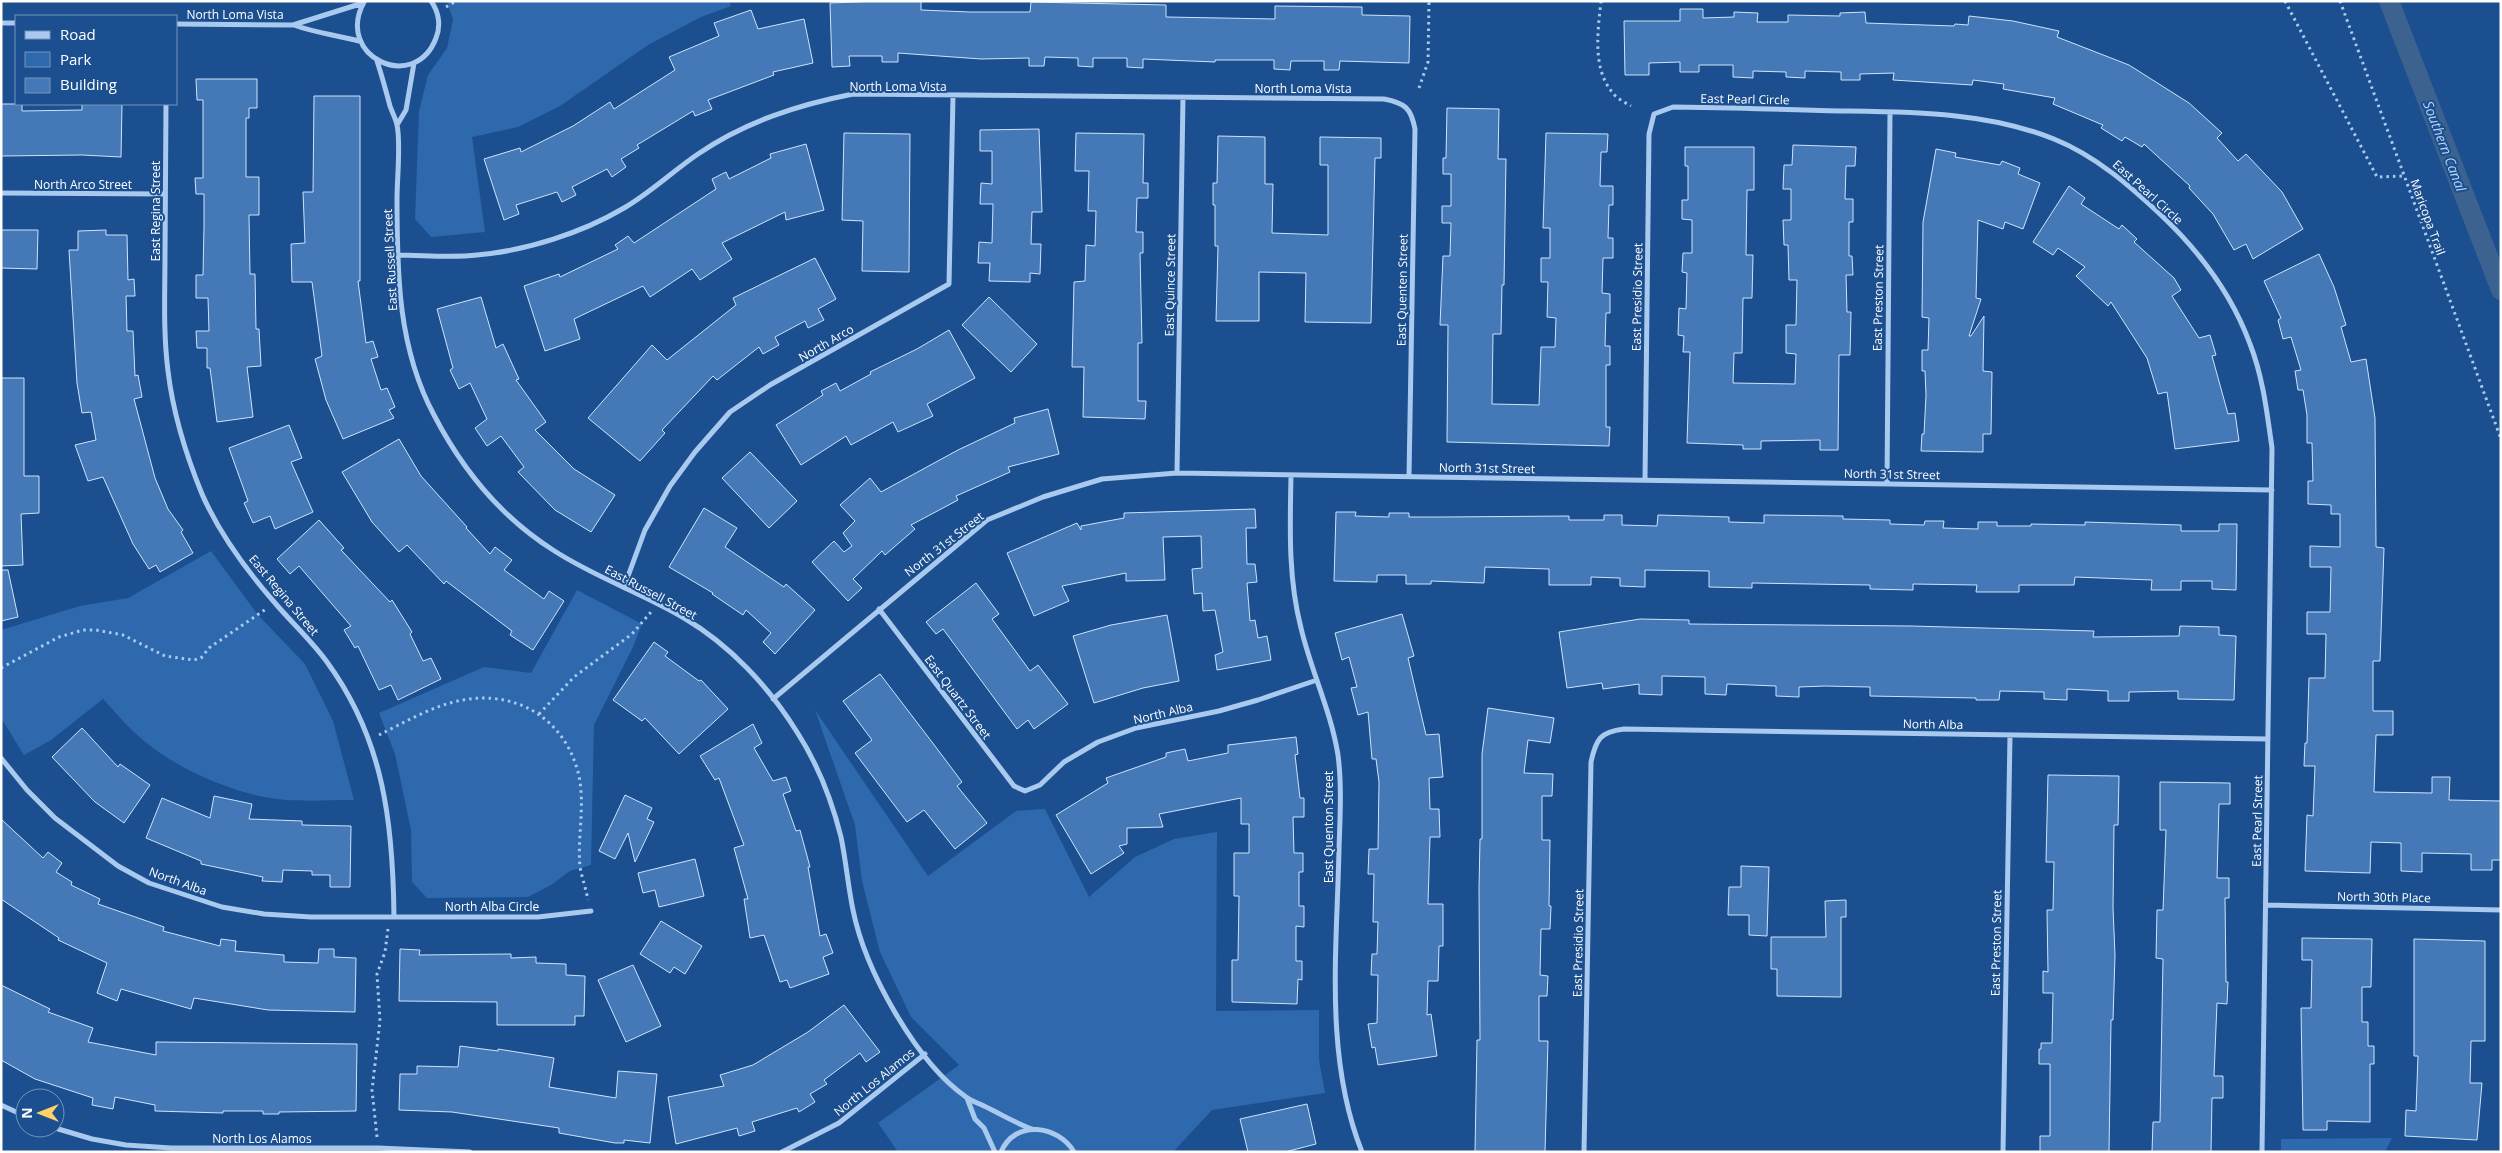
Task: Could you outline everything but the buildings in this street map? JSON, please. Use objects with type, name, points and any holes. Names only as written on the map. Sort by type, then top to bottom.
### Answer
[{"type":"street","points":[[364,2],[358,14],[356,28],[360,41],[367,52],[377,61],[389,65],[402,66],[414,63],[433,47],[438,36],[439,23],[437,11],[431,1]]},
{"type":"street","name":"North Loma Vista","points":[[178,24],[293,25],[364,2]]},
{"type":"street","points":[[1,23],[15,23]]},
{"type":"street","name":"North Loma Vista","points":[[293,25],[316,33],[332,34],[360,41]]},
{"type":"street","name":"East Russell Street","points":[[377,61],[397,125],[397,255],[399,295],[404,328],[418,383],[450,444],[466,468],[489,496],[536,537],[584,568],[686,619],[714,639],[748,668],[798,732],[830,800],[840,836],[853,912],[879,985],[898,1018],[943,1077],[967,1098],[1011,1121],[1032,1129],[1046,1130],[1058,1134],[1074,1152]]},
{"type":"street","name":"East Russell Street","points":[[397,125],[406,110],[414,63]]},
{"type":"street","name":"North Loma Vista","points":[[397,255],[476,256],[540,244],[624,208],[699,154],[743,127],[806,104],[853,94],[1384,99],[1407,106]]},
{"type":"street","name":"North Arco","points":[[624,587],[645,530],[670,486],[695,452],[730,412],[770,386],[949,284],[953,96]]},
{"type":"street","name":"East Quince Street","points":[[1177,473],[1183,98]]},
{"type":"street","name":"East Regina Street","points":[[166,105],[164,328],[168,373],[177,420],[203,495],[248,571],[327,662],[351,698],[379,771],[388,812],[393,854],[391,916]]},
{"type":"street","name":"East Quenten Street","points":[[1407,106],[1412,114],[1415,129],[1409,476]]},
{"type":"street","name":"East Pearl Circle","points":[[1654,114],[1673,107],[1952,114],[2010,125],[2055,139],[2102,164],[2143,197],[2175,228],[2206,264],[2232,306],[2251,345],[2264,395],[2270,430],[2272,490]]},
{"type":"street","name":"East Preston Street","points":[[1886,484],[1890,112]]},
{"type":"street","name":"East Presidio Street","points":[[1646,480],[1649,134],[1654,114]]},
{"type":"street","name":"North Arco Street","points":[[1,194],[165,194]]},
{"type":"street","name":"North 31st Street","points":[[773,699],[987,520],[1043,497],[1102,479],[1177,473],[2272,490]]},
{"type":"street","name":"East Quenton Street","points":[[1291,475],[1290,547],[1293,592],[1301,629],[1328,714],[1338,755],[1340,798],[1336,998],[1338,1045],[1343,1088],[1362,1152]]},
{"type":"street","name":"East Pearl Street","points":[[2262,1152],[2272,490]]},
{"type":"street","name":"East Quartz Street","points":[[879,609],[1014,786],[1025,791]]},
{"type":"street","name":"North Alba","points":[[1025,791],[1040,786],[1064,762],[1098,742],[1136,728],[1219,711],[1258,700],[1317,680]]},
{"type":"street","name":"North Alba","points":[[1600,737],[1610,730],[1624,729],[2268,739]]},
{"type":"street","name":"East Preston Street","points":[[2003,1152],[2010,736]]},
{"type":"street","name":"East Presidio Street","points":[[1584,1152],[1591,762],[1594,748],[1600,737]]},
{"type":"street","name":"North Alba","points":[[1,758],[27,790],[55,818],[118,866],[149,883],[222,907],[264,914],[391,916]]},
{"type":"street","name":"North 30th Place","points":[[2266,905],[2501,910]]},
{"type":"street","name":"North Alba Circle","points":[[391,916],[538,917],[590,911]]},
{"type":"street","name":"North Los Alamos","points":[[782,1152],[839,1123],[925,1054]]},
{"type":"street","name":"East Russell Street","points":[[967,1098],[975,1119],[984,1128],[995,1152]]},
{"type":"street","points":[[1,1105],[15,1111]]},
{"type":"street","points":[[1001,1152],[1010,1139],[1021,1132],[1032,1129]]},
{"type":"street","name":"North Los Alamos","points":[[65,1131],[92,1139],[126,1145],[171,1148],[378,1148],[470,1152]]},
{"type":"path","points":[[1419,88],[1428,62],[1429,1]]},
{"type":"path","points":[[1601,1],[1599,59],[1604,81],[1613,93],[1630,106]]},
{"type":"path","points":[[2286,1],[2377,177],[2404,176]]},
{"type":"path","name":"Maricopa Trail","points":[[2340,1],[2501,439]]},
{"type":"path","points":[[1,668],[59,637],[89,630],[123,635],[165,656],[194,660],[201,658],[209,648],[275,603]]},
{"type":"path","points":[[539,714],[549,700],[587,665],[621,642],[642,624],[657,603]]},
{"type":"path","points":[[368,740],[446,704],[463,700],[484,698],[506,700],[547,719],[562,738],[578,773],[580,868],[590,911]]},
{"type":"path","points":[[378,1148],[372,1090],[380,1021],[377,974],[385,952],[391,916]]},
{"type":"green space","points":[[447,1],[729,1],[731,6],[701,17],[648,45],[560,106],[518,127],[472,137],[485,232],[431,237],[415,219],[419,111],[428,75],[447,48],[453,20]]},
{"type":"green space","points":[[211,551],[258,615],[305,664],[333,721],[354,800],[283,800],[259,796],[225,786],[192,772],[162,754],[130,728],[103,699],[51,740],[24,755],[1,718],[1,630],[80,606],[128,598]]},
{"type":"green space","points":[[577,590],[642,624],[633,647],[594,725],[591,865],[570,871],[551,885],[528,897],[427,898],[412,882],[411,830],[395,754],[379,713],[484,667],[531,673]]},
{"type":"green space","points":[[815,710],[928,876],[1016,811],[1045,809],[1089,897],[1135,857],[1174,839],[1217,832],[1216,1011],[1319,1010],[1319,1060],[1325,1093],[1212,1110],[1173,1152],[898,1152],[878,1123],[959,1065],[911,1017],[880,952],[862,881],[855,825]]},
{"type":"green space","points":[[2392,1138],[2385,1152],[2281,1152],[2281,1139]]},
{"type":"waterway","name":"Southern Canal","points":[[2389,1],[2501,290]]}]
